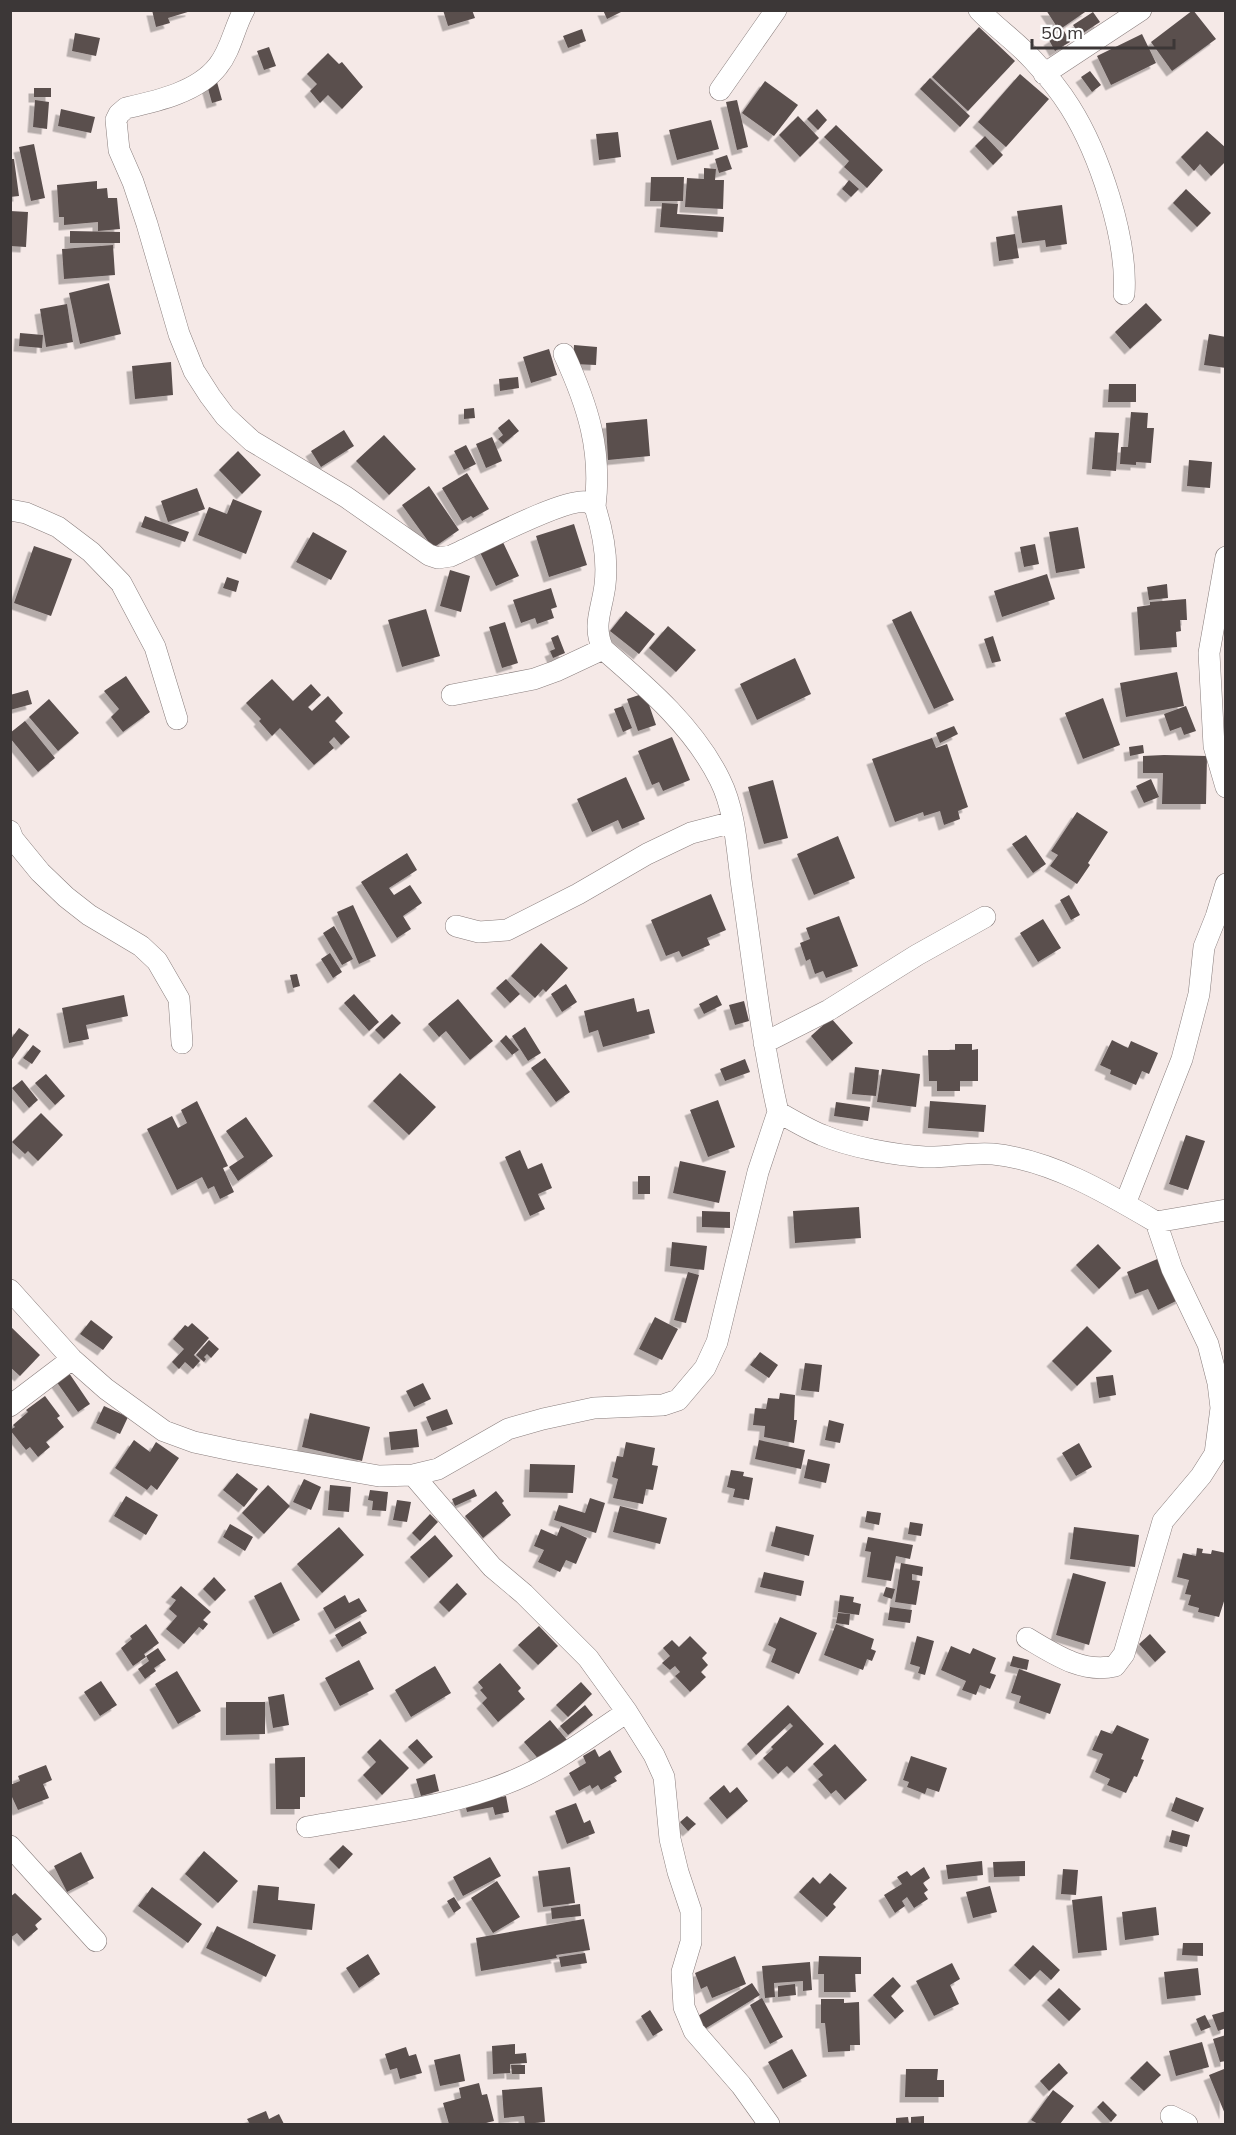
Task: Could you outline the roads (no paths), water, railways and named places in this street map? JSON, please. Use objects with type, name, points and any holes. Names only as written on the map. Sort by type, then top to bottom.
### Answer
[{"type":"street","points":[[244,10],[218,65],[201,82],[126,108],[116,120],[119,150],[147,224],[179,334],[194,371],[210,396],[225,416],[252,441],[346,496],[429,555],[438,558],[451,556],[548,510],[573,503],[587,502],[595,507]]},
{"type":"street","points":[[720,90],[776,10]]},
{"type":"street","points":[[979,10],[1032,59],[1070,105],[1088,139],[1116,222],[1126,272],[1124,294]]},
{"type":"street","points":[[1044,74],[1141,10]]},
{"type":"street","points":[[10,1290],[72,1359],[134,1410],[164,1431],[194,1442],[347,1472],[379,1476],[413,1475],[438,1469],[508,1430],[543,1419],[594,1408],[663,1405],[678,1400],[705,1368],[717,1342],[758,1172],[778,1112],[764,1043],[733,822],[722,783],[691,735],[664,704],[603,650],[598,638],[597,625],[605,585],[606,562],[603,530],[595,507],[598,483],[596,451],[589,414],[564,354]]},
{"type":"street","points":[[10,510],[27,513],[58,528],[91,552],[121,583],[155,647],[177,719]]},
{"type":"street","points":[[1226,557],[1209,653],[1214,746],[1226,787]]},
{"type":"street","points":[[452,695],[534,679],[556,672],[603,650]]},
{"type":"street","points":[[456,926],[479,932],[507,930],[691,833],[733,822]]},
{"type":"street","points":[[10,831],[13,839],[40,872],[66,897],[89,915],[141,945],[157,961],[179,999],[182,1043]]},
{"type":"street","points":[[1125,1204],[1182,1059],[1199,994],[1204,947],[1221,914],[1226,884]]},
{"type":"street","points":[[764,1043],[829,1010],[917,955],[985,917]]},
{"type":"street","points":[[778,1112],[823,1136],[888,1153],[927,1157],[993,1154],[1023,1160],[1059,1171],[1156,1222],[1226,1210]]},
{"type":"street","points":[[1027,1638],[1061,1658],[1087,1667],[1103,1669],[1116,1666],[1124,1654],[1163,1521],[1201,1476],[1215,1454],[1221,1408],[1213,1363],[1208,1344],[1172,1269],[1156,1222]]},
{"type":"street","points":[[10,1406],[72,1359]]},
{"type":"street","points":[[413,1475],[492,1567],[524,1594],[588,1658],[627,1712],[654,1755],[664,1777],[670,1839],[691,1911],[691,1942],[682,1972],[684,2007],[694,2031],[741,2085],[769,2124]]},
{"type":"street","points":[[307,1827],[413,1809],[482,1792],[548,1764],[627,1712]]},
{"type":"street","points":[[10,1846],[96,1941]]}]
